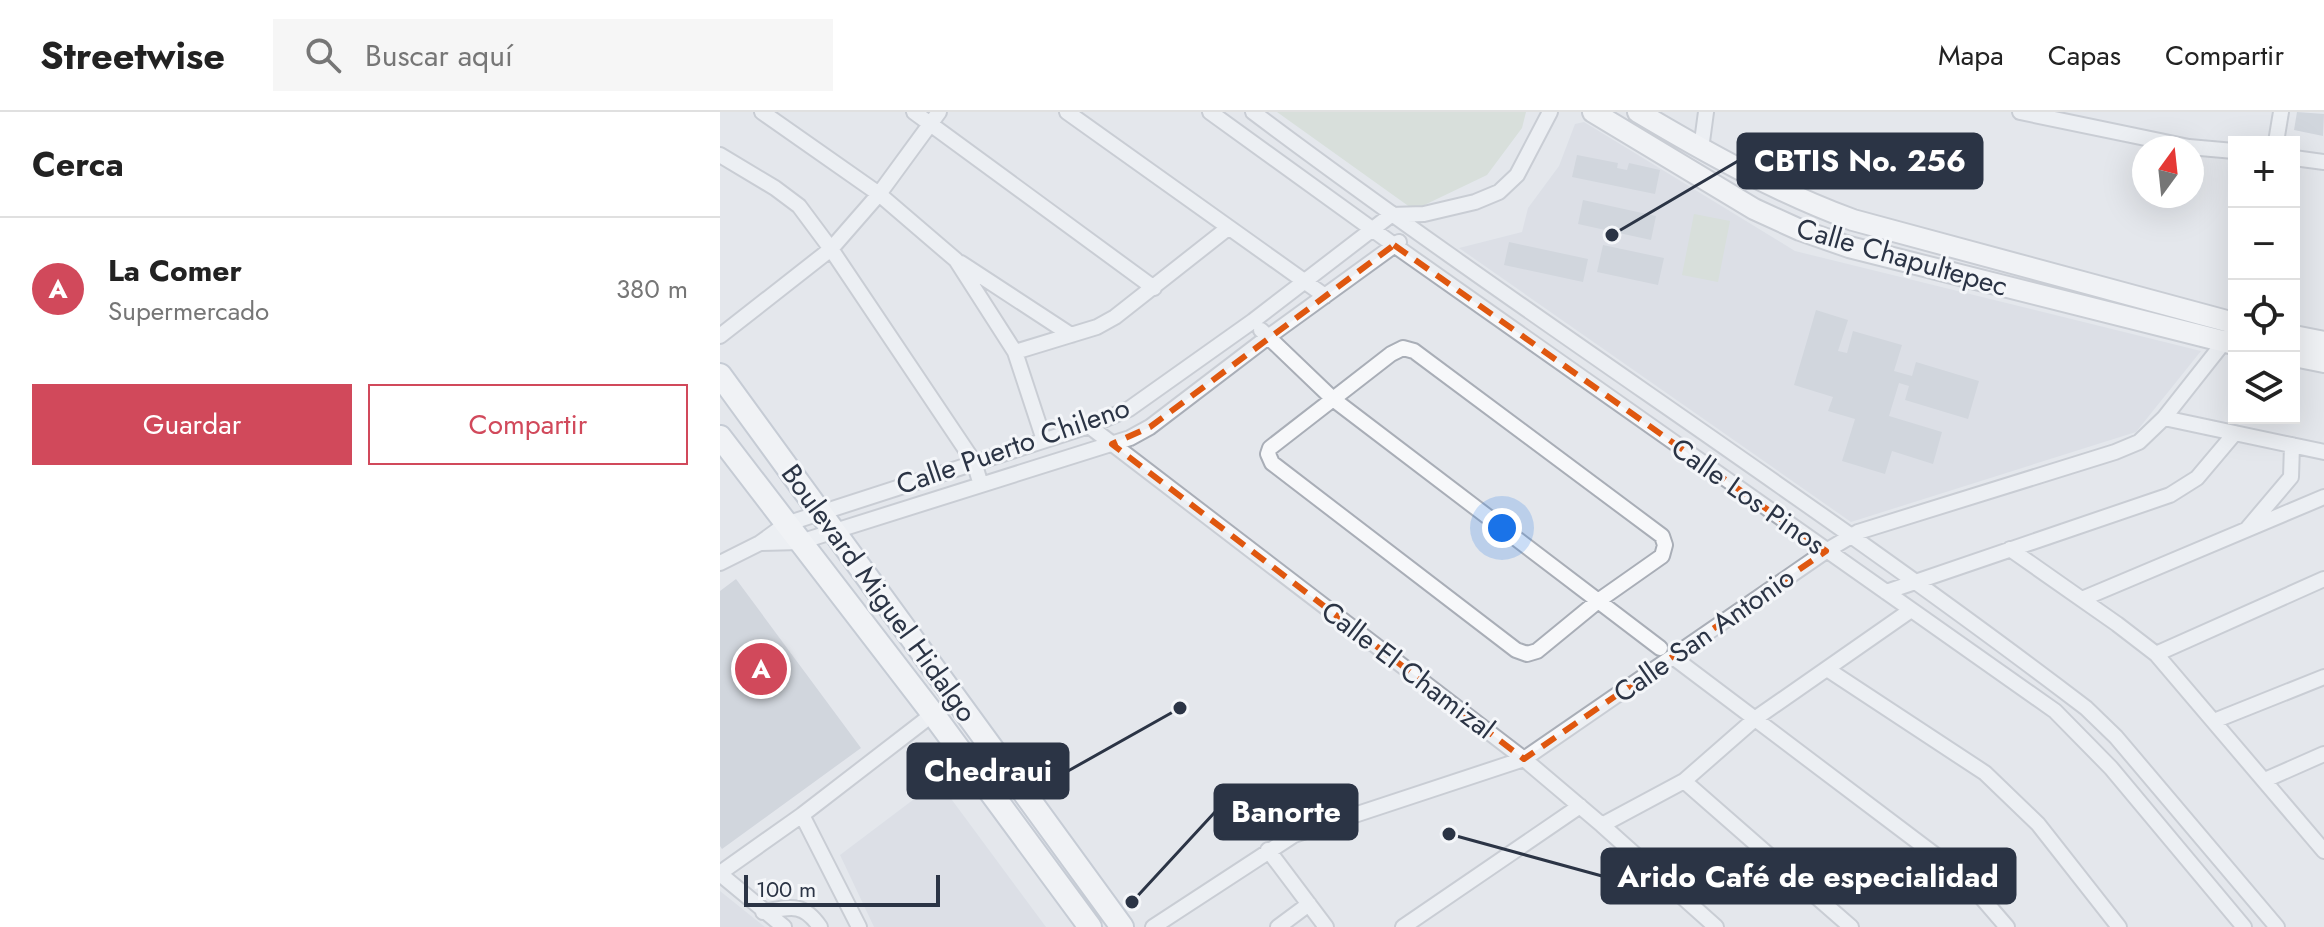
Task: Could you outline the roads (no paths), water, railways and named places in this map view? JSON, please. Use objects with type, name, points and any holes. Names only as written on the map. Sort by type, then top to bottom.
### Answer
[{"type":"main road","name":"Boulevard Miguel Hidalgo","points":[[720,375],[1122,927]]},
{"type":"main road","name":"Boulevard Miguel Hidalgo","points":[[720,437],[933,714],[1090,927]]},
{"type":"main road","points":[[1012,821],[1034,805]]},
{"type":"street","points":[[762,112],[879,194],[956,260],[1071,335]]},
{"type":"street","points":[[914,112],[935,118],[1154,288]]},
{"type":"street","points":[[1067,112],[1325,296]]},
{"type":"street","name":"Calle Los Pinos","points":[[1210,112],[2063,719],[2111,768],[2244,927]]},
{"type":"street","name":"Calle Los Pinos","points":[[1253,112],[1391,215],[1851,536],[2086,708],[2116,737],[2277,927]]},
{"type":"street","points":[[1391,215],[1424,214],[1475,202],[1499,192],[1517,175],[1550,112]]},
{"type":"street","name":"Calle Chapultepec","points":[[1593,112],[1754,209],[1800,230],[1849,247],[2228,333]]},
{"type":"street","name":"Calle Chapultepec","points":[[1638,112],[1701,149],[1802,201],[1853,220],[2228,333]]},
{"type":"street","points":[[1701,149],[1706,112]]},
{"type":"street","points":[[2020,112],[2189,147],[2228,150]]},
{"type":"street","points":[[2277,136],[2281,112]]},
{"type":"street","points":[[720,336],[831,249],[879,194],[935,118]]},
{"type":"street","points":[[720,155],[799,206],[974,462],[981,485]]},
{"type":"street","points":[[2300,159],[2324,162]]},
{"type":"street","points":[[1415,232],[1424,214]]},
{"type":"street","name":"Calle Puerto Chileno","points":[[760,543],[800,542],[825,522],[974,462],[1089,426],[1129,409],[1253,321],[1391,215]]},
{"type":"street","points":[[1015,352],[1097,327],[1115,317],[1228,228]]},
{"type":"street","name":"Calle Puerto Chileno","points":[[720,563],[760,543],[786,524],[825,522],[981,485],[1112,444],[1150,427],[1268,337],[1415,232]]},
{"type":"street","points":[[956,260],[1015,352],[1044,440]]},
{"type":"street","points":[[1253,321],[1333,399],[1963,876],[2007,927]]},
{"type":"street","points":[[2300,337],[2324,342]]},
{"type":"street","name":"Calle San Antonio","points":[[1153,927],[1294,835],[1524,759],[1666,652],[1851,536],[1880,524],[2139,442],[2164,418],[2228,339]]},
{"type":"street","points":[[1403,348],[1414,351],[1662,536],[1665,545],[1662,556],[1598,601],[1537,651],[1527,654],[1516,650],[1272,463],[1268,454],[1270,448],[1333,399],[1391,354],[1403,348]]},
{"type":"street","points":[[2300,357],[2324,362]]},
{"type":"street","points":[[2164,418],[2324,452]]},
{"type":"street","name":"Calle El Chamizal","points":[[1089,426],[1524,759],[1716,927]]},
{"type":"street","points":[[1886,592],[2170,495],[2197,478],[2235,433]]},
{"type":"street","points":[[2244,532],[2291,477],[2292,445]]},
{"type":"street","points":[[2082,599],[2324,497]]},
{"type":"street","points":[[2010,549],[2156,654],[2322,846]]},
{"type":"street","points":[[2156,654],[2324,579]]},
{"type":"street","points":[[1602,825],[1684,781],[1756,718],[1911,610]]},
{"type":"street","points":[[1827,669],[1994,780],[2038,824],[2119,927]]},
{"type":"street","points":[[2214,721],[2324,677]]},
{"type":"street","points":[[784,927],[720,873],[802,815],[933,714]]},
{"type":"street","points":[[2265,780],[2324,754]]},
{"type":"street","points":[[1684,781],[1851,927]]},
{"type":"street","points":[[1403,927],[1580,806]]},
{"type":"street","points":[[802,815],[859,927]]},
{"type":"street","points":[[1268,850],[1326,927]]},
{"type":"street","points":[[1278,927],[1309,904]]},
{"type":"street","points":[[763,912],[800,908],[810,914],[820,927]]},
{"type":"place","name":"CBTIS No. 256","points":[[1612,235]]},
{"type":"place","name":"La Comer","points":[[761,669]]},
{"type":"place","name":"Chedraui","points":[[1180,708]]},
{"type":"place","name":"Arido Café de especialidad","points":[[1449,834]]},
{"type":"place","name":"Banorte","points":[[1132,902]]}]
